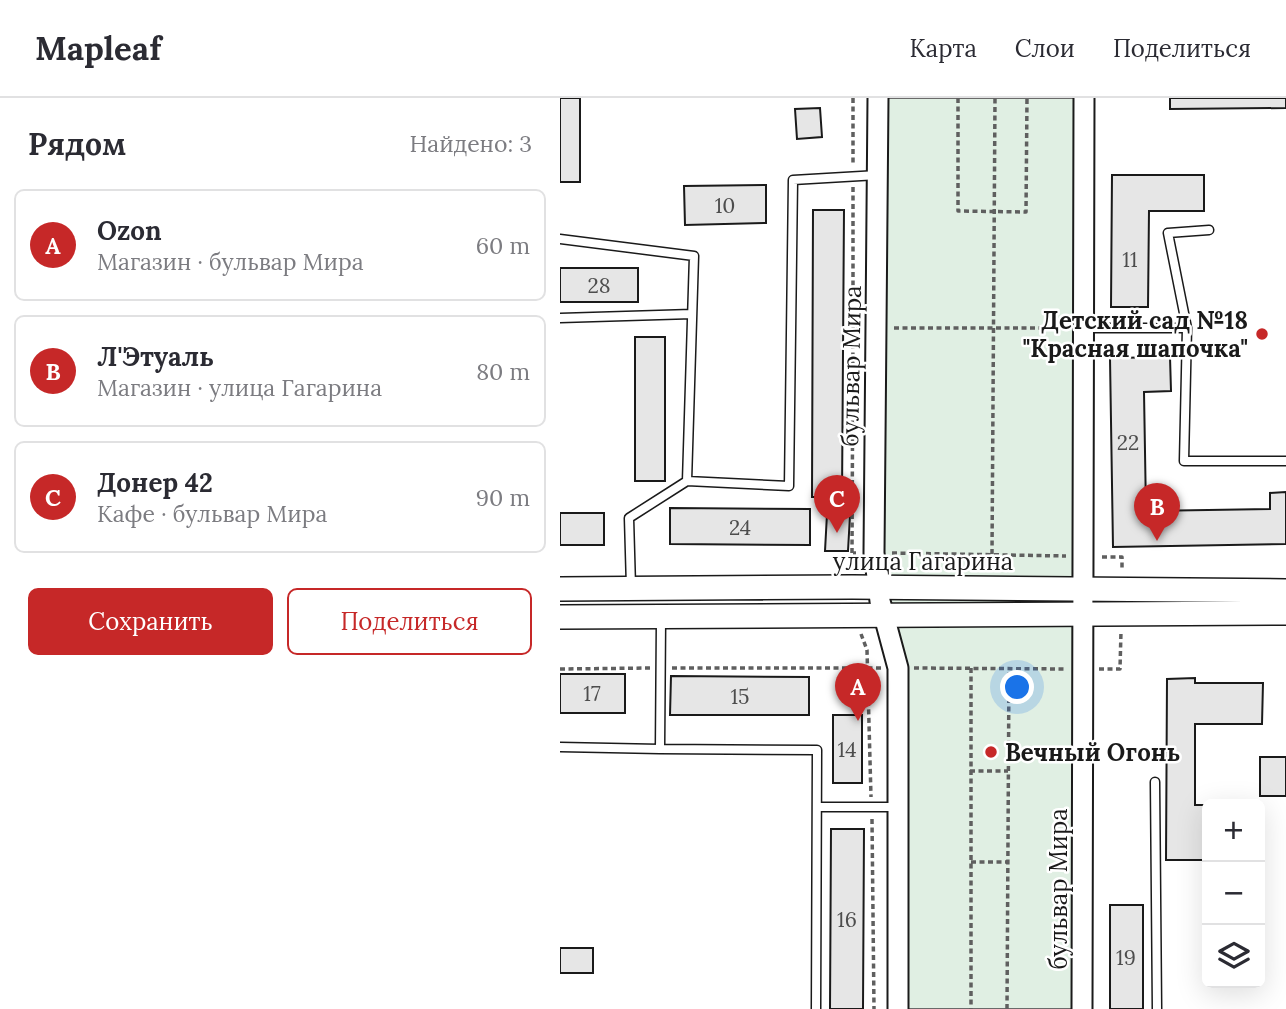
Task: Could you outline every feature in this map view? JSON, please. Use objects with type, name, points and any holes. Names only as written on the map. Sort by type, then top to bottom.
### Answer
[{"type":"main road","name":"улица Гагарина","points":[[560,589],[631,587],[1286,591]]},
{"type":"main road","points":[[560,617],[1286,613]]},
{"type":"street","name":"бульвар Мира","points":[[878,98],[874,553],[878,588],[898,668],[898,1009]]},
{"type":"street","name":"бульвар Мира","points":[[1083,1009],[1084,98]]},
{"type":"lane","points":[[631,587],[629,518],[687,481],[789,485],[793,180],[878,176]]},
{"type":"lane","points":[[1209,230],[1168,233],[1187,328],[1184,461],[1286,461]]},
{"type":"lane","points":[[560,239],[694,256],[687,481]]},
{"type":"lane","points":[[560,318],[692,314]]},
{"type":"lane","points":[[1084,328],[1187,328]]},
{"type":"lane","points":[[660,749],[661,617]]},
{"type":"lane","points":[[560,747],[817,750],[816,1009]]},
{"type":"lane","points":[[1155,782],[1157,1009]]},
{"type":"lane","points":[[818,807],[898,807]]},
{"type":"path","points":[[852,553],[853,98]]},
{"type":"path","points":[[958,98],[957,211],[995,212],[1026,212],[1027,98]]},
{"type":"path","points":[[992,555],[995,98]]},
{"type":"path","points":[[853,328],[1084,328]]},
{"type":"path","points":[[867,650],[874,1009]]},
{"type":"path","points":[[971,668],[971,1009]]},
{"type":"path","points":[[560,669],[1009,669],[1007,1009]]},
{"type":"path","points":[[970,771],[1008,771]]},
{"type":"path","points":[[971,862],[1008,862]]},
{"type":"green space","points":[[879,98],[1084,98],[1082,1009],[898,1009],[898,668],[880,601]]},
{"type":"building","points":[[560,98],[580,98],[580,182],[560,182]]},
{"type":"building","points":[[1170,98],[1286,98],[1286,108],[1170,109]]},
{"type":"building","points":[[820,108],[822,137],[797,139],[795,109]]},
{"type":"building","points":[[1112,175],[1204,175],[1204,211],[1149,211],[1148,307],[1111,307]]},
{"type":"building","points":[[766,185],[766,223],[685,225],[684,186]]},
{"type":"building","points":[[813,210],[844,210],[842,497],[812,497]]},
{"type":"building","points":[[560,268],[638,268],[638,302],[560,302]]},
{"type":"building","points":[[635,337],[665,337],[665,481],[635,481]]},
{"type":"building","points":[[1170,357],[1171,391],[1144,392],[1146,511],[1270,509],[1270,493],[1286,492],[1286,544],[1113,547],[1110,358]]},
{"type":"building","points":[[670,508],[810,509],[810,545],[670,544]]},
{"type":"building","points":[[560,513],[604,513],[604,545],[560,545]]},
{"type":"building","points":[[827,514],[850,515],[848,551],[825,551]]},
{"type":"building","points":[[560,674],[625,674],[625,713],[560,713]]},
{"type":"building","points":[[671,676],[809,677],[809,715],[670,715]]},
{"type":"building","points":[[1195,678],[1195,683],[1263,683],[1262,724],[1195,724],[1195,805],[1202,805],[1202,860],[1166,860],[1167,679]]},
{"type":"building","points":[[833,715],[862,715],[862,783],[833,783]]},
{"type":"building","points":[[1260,757],[1286,757],[1286,796],[1260,796]]},
{"type":"building","points":[[831,829],[864,829],[863,1009],[830,1009]]},
{"type":"building","points":[[1110,905],[1143,905],[1143,1009],[1110,1009]]},
{"type":"building","points":[[560,948],[593,948],[593,973],[560,973]]},
{"type":"place","name":"Детский сад №18 \"Красная шапочка\"","points":[[1262,334]]},
{"type":"place","name":"Донер 42","points":[[837,533]]},
{"type":"place","name":"Л'Этуаль","points":[[1157,541]]},
{"type":"place","name":"Ozon","points":[[858,721]]},
{"type":"place","name":"Вечный Огонь","points":[[991,752]]}]
